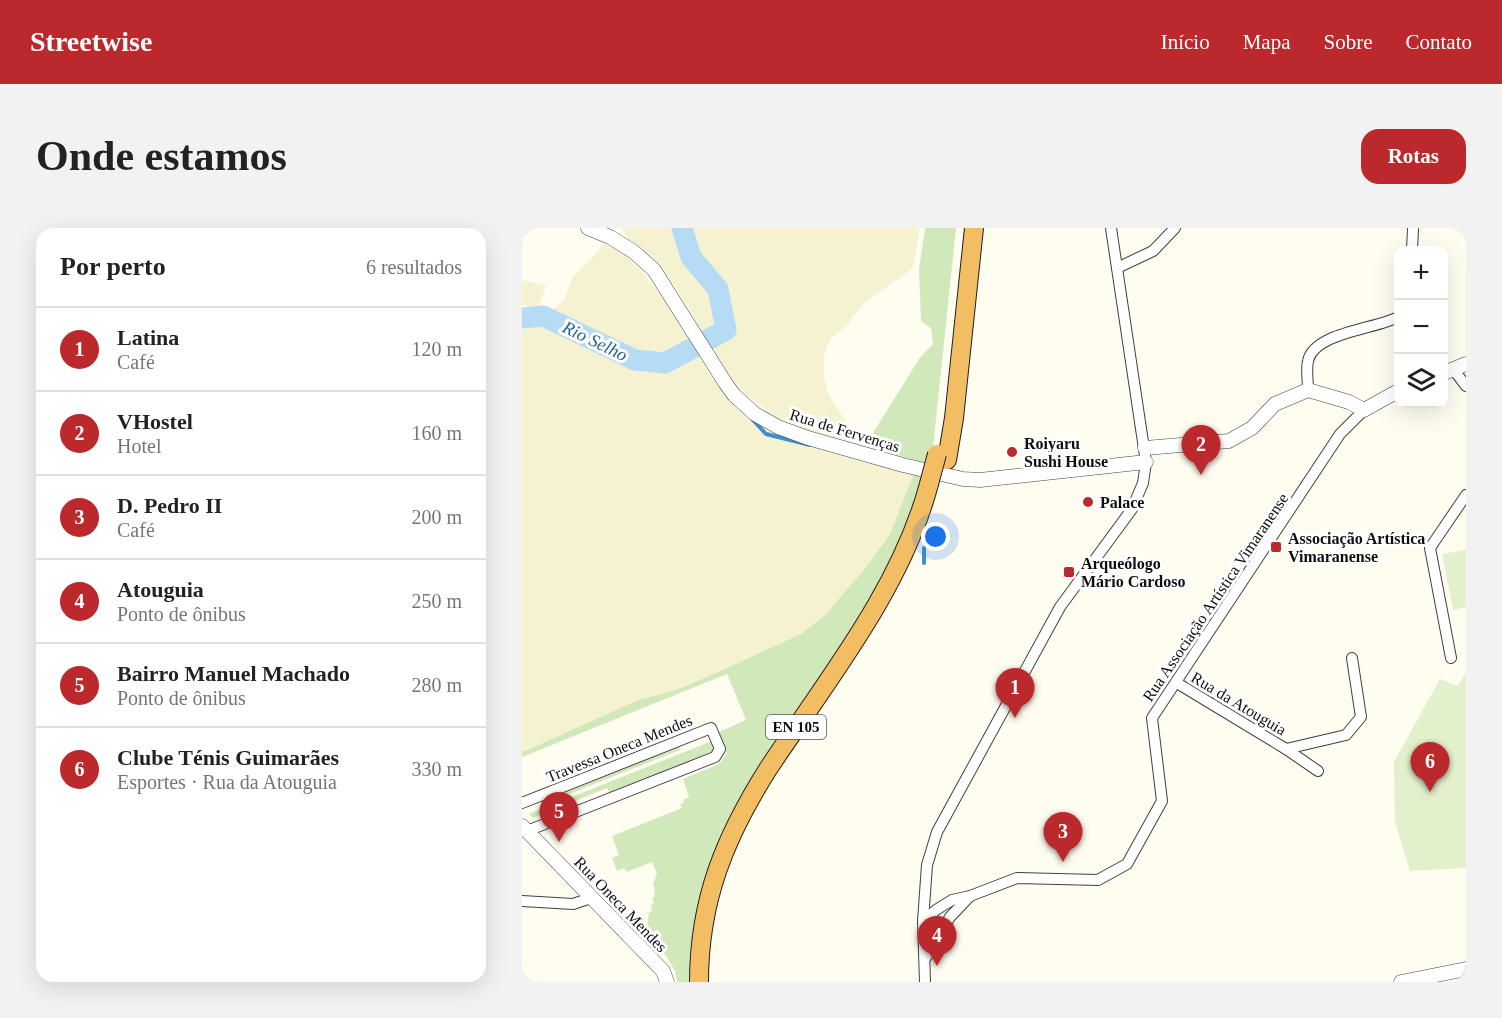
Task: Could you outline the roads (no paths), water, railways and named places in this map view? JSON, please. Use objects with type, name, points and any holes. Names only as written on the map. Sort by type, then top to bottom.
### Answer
[{"type":"highway","name":"EN 105","points":[[942,457],[962,228]]},
{"type":"highway","name":"EN 105","points":[[711,982],[715,924],[735,854],[763,798],[896,594],[916,555],[954,418],[974,228]]},
{"type":"highway","name":"EN 105","points":[[699,982],[705,911],[716,872],[732,832],[755,789],[880,599],[935,486]]},
{"type":"street","name":"Rua de Fervenças","points":[[588,228],[610,237],[629,249],[654,270],[734,395],[755,414],[778,426],[824,443],[903,465],[980,480],[1229,441],[1252,428],[1275,404],[1308,390]]},
{"type":"street","points":[[925,982],[923,921],[927,866],[937,832],[1060,607],[1132,509],[1143,483],[1145,455],[1111,228]]},
{"type":"street","points":[[1117,268],[1153,251],[1175,228]]},
{"type":"street","points":[[1412,246],[1413,228]]},
{"type":"street","points":[[1394,318],[1344,333],[1317,347],[1308,360],[1308,390],[1349,402],[1364,410],[1394,393]]},
{"type":"street","points":[[1454,368],[1466,386]]},
{"type":"street","name":"Rua Associação Artística Vimaranense","points":[[923,921],[952,900],[970,896],[1017,878],[1098,880],[1127,864],[1162,801],[1152,718],[1340,434],[1364,410]]},
{"type":"street","points":[[1451,658],[1430,548],[1466,495]]},
{"type":"street","name":"Rua da Atouguia","points":[[1286,748],[1346,735],[1361,717],[1352,658]]},
{"type":"street","name":"Rua da Atouguia","points":[[1176,683],[1286,748],[1318,771]]},
{"type":"street","name":"Travessa Oneca Mendes","points":[[522,803],[711,728],[720,749],[715,757],[525,829]]},
{"type":"street","name":"Rua Oneca Mendes","points":[[525,829],[663,971],[667,982]]},
{"type":"street","name":"Rua Associação Artística Vimaranense","points":[[924,960],[950,917],[970,896]]},
{"type":"street","points":[[522,901],[573,904],[591,898]]},
{"type":"street","points":[[923,921],[950,917]]},
{"type":"street","points":[[1401,982],[1466,969]]},
{"type":"street","points":[[1448,982],[1466,978]]},
{"type":"waterway","name":"Rio Selho","points":[[522,318],[543,316],[635,360],[665,363],[726,330],[718,289],[691,257],[682,228]]},
{"type":"waterway","points":[[753,420],[766,434],[810,445]]},
{"type":"waterway","points":[[924,548],[924,563]]},
{"type":"place","name":"Roiyaru Sushi House","points":[[1012,452]]},
{"type":"place","name":"VHostel","points":[[1201,475]]},
{"type":"place","name":"Palace","points":[[1088,502]]},
{"type":"place","name":"Associação Artística Vimaranense","points":[[1276,547]]},
{"type":"place","name":"Arqueólogo Mário Cardoso","points":[[1069,572]]},
{"type":"place","name":"Latina","points":[[1015,718]]},
{"type":"place","name":"Clube Ténis Guimarães","points":[[1430,792]]},
{"type":"place","name":"Bairro Manuel Machado","points":[[559,842]]},
{"type":"place","name":"D. Pedro II","points":[[1063,862]]},
{"type":"place","name":"Atouguia","points":[[937,966]]}]
